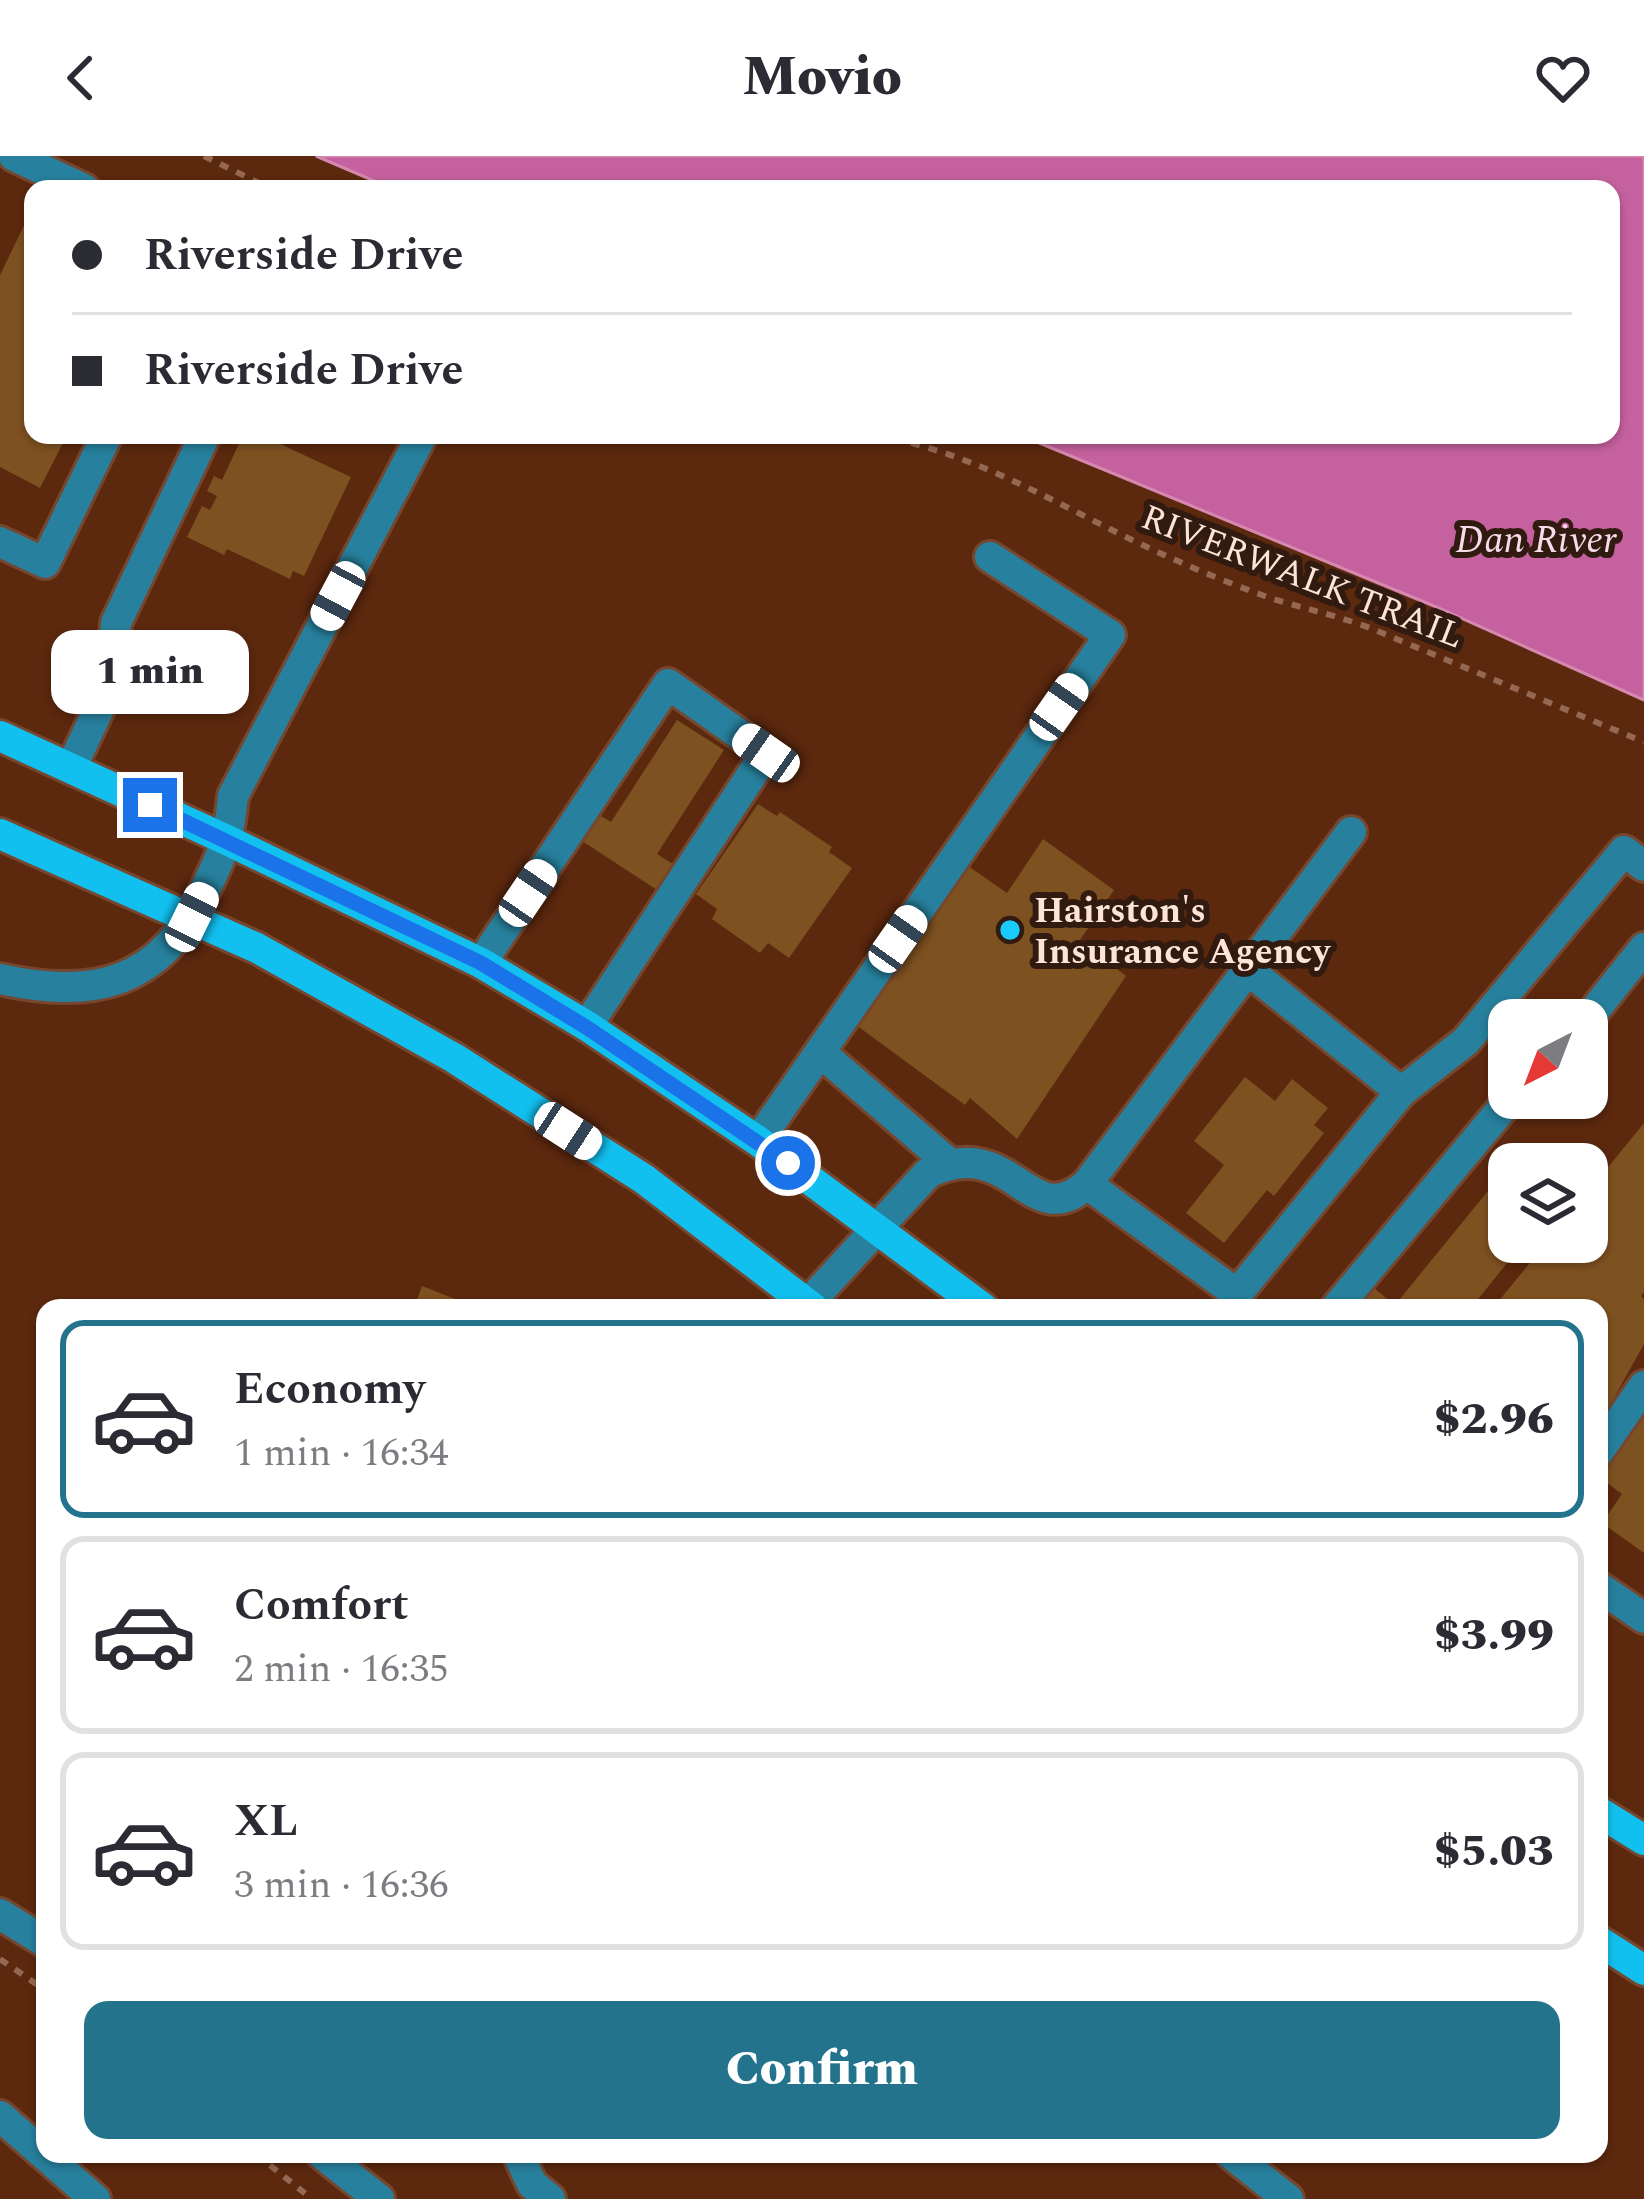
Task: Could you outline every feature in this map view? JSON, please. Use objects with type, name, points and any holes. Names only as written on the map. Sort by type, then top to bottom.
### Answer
[{"type":"main road","points":[[0,736],[481,963],[758,1142],[971,1299]]},
{"type":"main road","points":[[0,834],[257,948],[454,1058],[644,1179],[798,1299]]},
{"type":"main road","points":[[1608,1818],[1644,1840]]},
{"type":"main road","points":[[1608,1948],[1644,1970]]},
{"type":"street","points":[[14,156],[66,180]]},
{"type":"street","points":[[0,542],[45,563],[103,444]]},
{"type":"street","points":[[71,768],[112,681],[116,623],[201,444]]},
{"type":"street","points":[[0,979],[46,989],[100,984],[139,969],[173,945],[229,841],[233,796],[417,444]]},
{"type":"street","points":[[758,1142],[1109,635],[990,556]]},
{"type":"street","points":[[481,963],[668,684],[766,753],[586,1027]]},
{"type":"street","points":[[815,1299],[928,1173],[949,1163],[991,1164],[1041,1198],[1056,1201],[1088,1184],[1351,832]]},
{"type":"street","points":[[1236,1299],[1401,1092],[1466,1041],[1624,851],[1644,866]]},
{"type":"street","points":[[1604,999],[1644,948]]},
{"type":"street","points":[[1248,970],[1401,1092]]},
{"type":"street","points":[[820,1052],[949,1163]]},
{"type":"street","points":[[1343,1299],[1493,1119]]},
{"type":"street","points":[[1088,1184],[1232,1299]]},
{"type":"street","points":[[1608,1438],[1644,1386]]},
{"type":"street","points":[[1608,1593],[1644,1618]]},
{"type":"street","points":[[0,1914],[36,1936]]},
{"type":"street","points":[[0,2116],[36,2147]]},
{"type":"street","points":[[54,2163],[95,2199]]},
{"type":"street","points":[[333,2163],[379,2199]]},
{"type":"street","points":[[522,2163],[532,2184],[550,2199]]},
{"type":"street","points":[[1242,2163],[1288,2199]]},
{"type":"path","points":[[204,156],[253,180]]},
{"type":"path","name":"RIVERWALK TRAIL","points":[[914,444],[956,454],[1037,489],[1177,561],[1355,622],[1644,742]]},
{"type":"path","points":[[0,1959],[36,1984]]},
{"type":"path","points":[[267,2163],[312,2199]]},
{"type":"water","name":"Dan River","points":[[316,156],[1644,156],[1644,700],[1434,606],[1042,444],[1620,444],[1620,180],[372,180]]},
{"type":"building","points":[[24,226],[24,444],[62,444],[40,488],[0,467],[0,275]]},
{"type":"building","points":[[239,444],[280,444],[351,477],[304,576],[293,571],[290,579],[227,549],[224,555],[187,537],[202,506],[210,510],[217,496],[207,491],[214,476],[222,480]]},
{"type":"building","points":[[677,720],[724,750],[657,854],[673,864],[657,890],[579,839],[596,813],[611,822]]},
{"type":"building","points":[[758,804],[777,816],[780,812],[832,847],[829,852],[852,868],[789,958],[768,943],[760,953],[712,919],[717,909],[696,894]]},
{"type":"building","points":[[1043,839],[1114,890],[1080,940],[1126,976],[1017,1139],[970,1098],[965,1105],[856,1025],[961,861],[1007,893]]},
{"type":"building","points":[[1245,1077],[1275,1101],[1292,1079],[1328,1108],[1314,1125],[1324,1133],[1274,1196],[1267,1190],[1224,1243],[1186,1213],[1224,1165],[1194,1141]]},
{"type":"building","points":[[1644,1123],[1644,1344],[1608,1409],[1608,1299],[1500,1299],[1530,1263],[1608,1263],[1608,1167]]},
{"type":"building","points":[[1488,1191],[1488,1263],[1507,1263],[1478,1299],[1400,1299]]},
{"type":"building","points":[[1370,1285],[1388,1299],[1358,1299]]},
{"type":"building","points":[[422,1286],[455,1299],[417,1299]]},
{"type":"building","points":[[1644,1408],[1644,1553],[1608,1527],[1608,1514],[1622,1494],[1608,1484],[1608,1459]]},
{"type":"place","name":"Hairston's Insurance Agency","points":[[1010,930]]},
{"type":"route","points":[[150,805],[481,963],[586,1027],[788,1163]]}]
